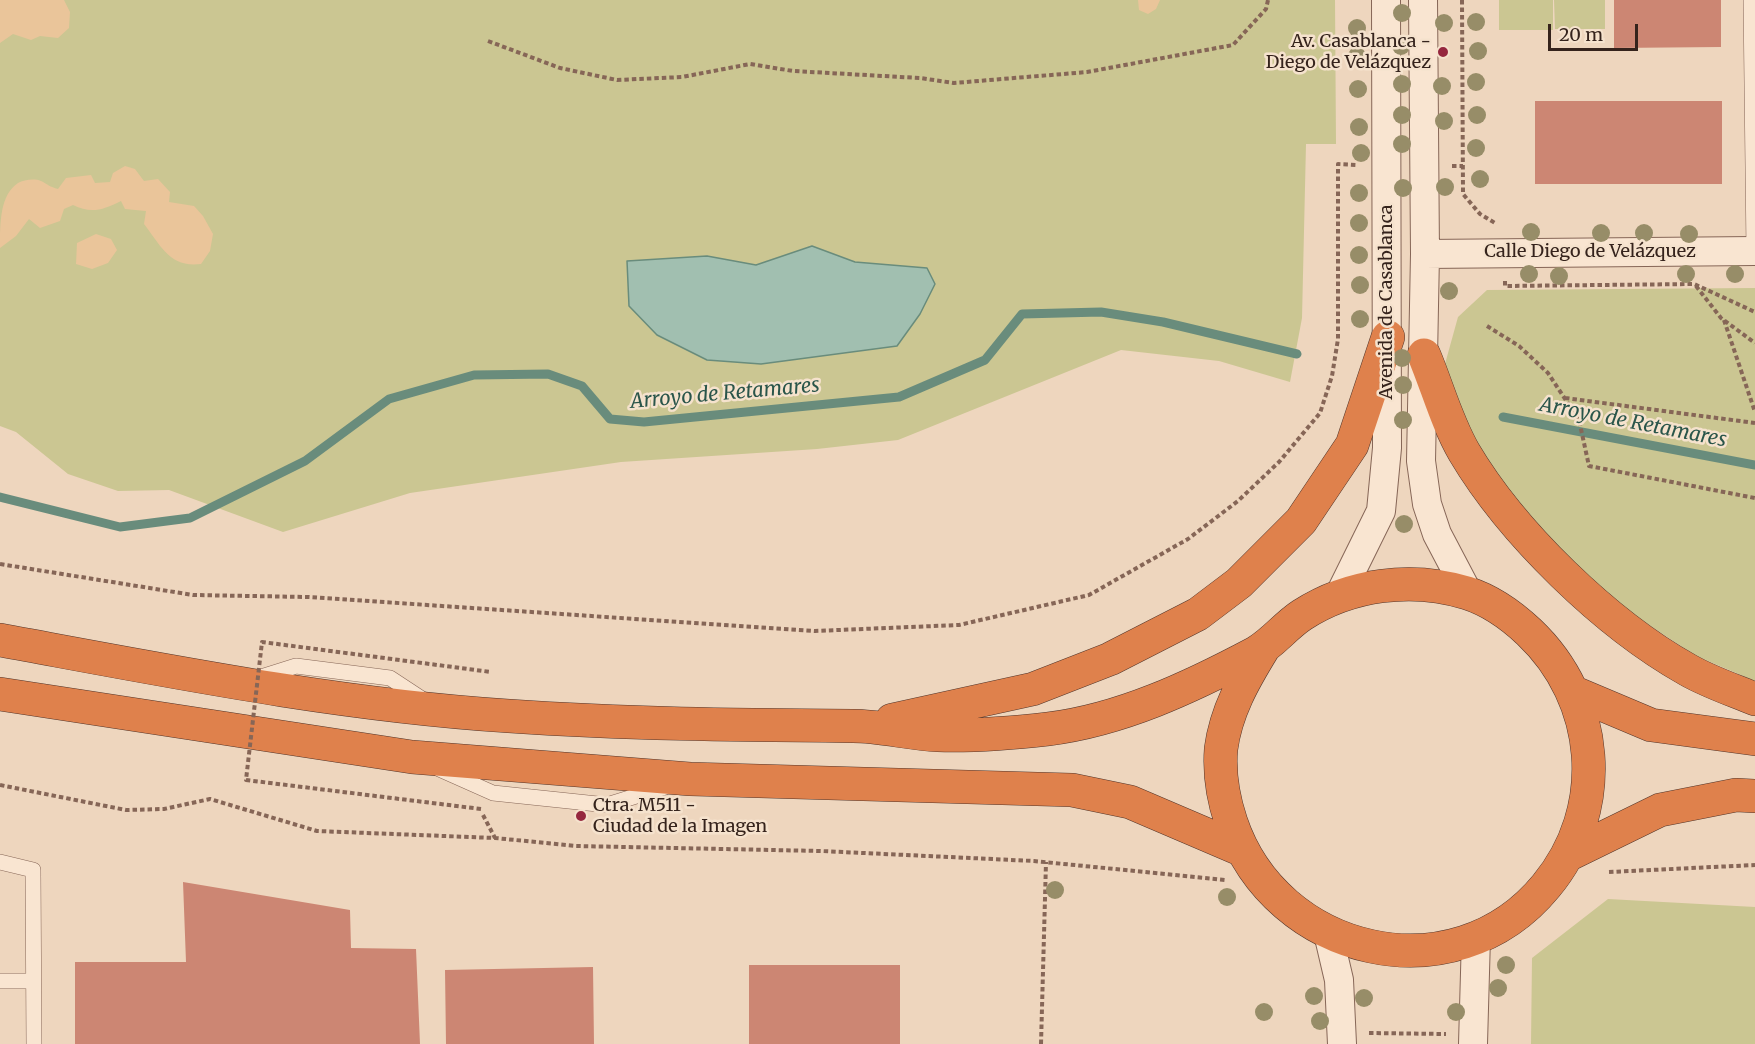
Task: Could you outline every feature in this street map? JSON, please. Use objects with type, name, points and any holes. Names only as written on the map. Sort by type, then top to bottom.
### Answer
[{"type":"highway","points":[[863,726],[1033,689],[1110,659],[1206,608],[1239,583],[1301,521],[1352,445],[1388,337]]},
{"type":"highway","points":[[1424,355],[1464,451],[1503,506],[1560,571],[1616,622],[1689,671],[1755,699]]},
{"type":"highway","points":[[0,640],[238,684],[438,710],[507,716],[703,726],[863,726],[939,735],[1052,728],[1124,711],[1186,687],[1263,649],[1298,617],[1340,594],[1404,582],[1468,593],[1513,617],[1549,651],[1575,693],[1589,747],[1587,802],[1568,855],[1544,889],[1513,917],[1476,937],[1427,950],[1376,949],[1328,933],[1293,912],[1263,884],[1240,849],[1224,799],[1222,746],[1236,694],[1263,649]]},
{"type":"highway","points":[[1575,693],[1651,724],[1755,739]]},
{"type":"highway","points":[[0,694],[412,757],[690,779],[1072,790],[1130,802],[1240,849]]},
{"type":"highway","points":[[1568,855],[1660,810],[1736,795],[1755,796]]},
{"type":"street","name":"Avenida de Casablanca","points":[[1340,594],[1381,511],[1387,448],[1386,0]]},
{"type":"street","name":"Avenida de Casablanca","points":[[1423,0],[1425,254],[1421,461],[1426,504],[1437,534],[1468,593]]},
{"type":"street","name":"Calle Diego de Velázquez","points":[[1425,254],[1754,251]]},
{"type":"street","points":[[1328,933],[1339,980],[1342,1039]]},
{"type":"street","points":[[1473,1039],[1476,937]]},
{"type":"lane","points":[[1751,0],[1754,251]]},
{"type":"lane","points":[[0,862],[33,870],[33,1044]]},
{"type":"lane","points":[[0,981],[33,981]]},
{"type":"path","points":[[488,41],[560,68],[617,80],[682,76],[750,64],[793,71],[920,78],[954,83],[1087,72],[1233,45],[1266,9],[1269,0]]},
{"type":"path","points":[[1462,0],[1463,194],[1480,214],[1500,228],[1506,252],[1505,286],[1694,284],[1755,312]]},
{"type":"path","points":[[0,564],[193,595],[308,597],[815,631],[959,625],[1089,595],[1188,538],[1238,501],[1278,462],[1320,413],[1332,376],[1338,339],[1338,164],[1360,165]]},
{"type":"path","points":[[1694,284],[1724,320],[1755,344]]},
{"type":"path","points":[[1724,320],[1755,412]]},
{"type":"path","points":[[1487,326],[1519,346],[1548,374],[1579,420],[1589,466],[1755,498]]},
{"type":"path","points":[[1564,398],[1755,423]]},
{"type":"path","points":[[491,672],[262,642],[246,780],[481,809],[495,838]]},
{"type":"path","points":[[0,785],[126,810],[164,809],[210,799],[317,831],[495,838],[576,846],[821,851],[1046,861],[1263,884]]},
{"type":"path","points":[[1041,1044],[1046,861]]},
{"type":"path","points":[[1600,874],[1611,871],[1755,865]]},
{"type":"path","points":[[1342,1039],[1473,1039]]},
{"type":"shaded area","points":[[0,0],[1335,0],[1336,144],[1306,144],[1302,318],[1290,382],[1219,361],[1121,350],[898,440],[817,449],[621,462],[410,493],[283,532],[169,490],[118,491],[68,474],[16,432],[0,426]]},
{"type":"shaded area","points":[[1499,0],[1553,0],[1553,30],[1499,30]]},
{"type":"shaded area","points":[[1554,0],[1605,0],[1605,29],[1555,29]]},
{"type":"shaded area","points":[[812,246],[855,262],[927,268],[935,284],[920,314],[897,346],[761,364],[707,360],[657,335],[629,306],[627,261],[707,256],[756,265]]},
{"type":"shaded area","points":[[1755,288],[1755,681],[1696,656],[1623,608],[1559,552],[1483,459],[1458,412],[1445,364],[1458,317],[1487,290]]},
{"type":"shaded area","points":[[1608,899],[1755,907],[1755,1044],[1531,1044],[1532,958]]},
{"type":"sand","points":[[0,0],[64,0],[70,12],[69,28],[58,38],[40,36],[31,40],[13,34],[0,43]]},
{"type":"sand","points":[[1138,0],[1160,0],[1156,9],[1148,14],[1139,10]]},
{"type":"sand","points":[[125,166],[135,169],[144,181],[158,179],[170,192],[169,202],[194,206],[203,216],[213,234],[210,251],[201,264],[181,263],[167,254],[144,224],[146,211],[125,209],[121,201],[97,210],[73,205],[64,209],[60,221],[40,228],[29,219],[16,236],[0,248],[4,202],[12,188],[18,183],[35,180],[58,189],[66,178],[91,175],[95,183],[110,182],[113,173]]},
{"type":"sand","points":[[96,234],[111,239],[117,250],[108,263],[92,269],[76,264],[77,243]]},
{"type":"building","points":[[1614,0],[1721,0],[1721,47],[1614,48]]},
{"type":"building","points":[[1535,101],[1722,101],[1722,184],[1535,184]]},
{"type":"building","points":[[183,882],[350,910],[351,948],[416,949],[420,1044],[75,1044],[75,962],[186,962]]},
{"type":"building","points":[[749,965],[900,965],[900,1044],[749,1044]]},
{"type":"building","points":[[593,967],[594,1044],[446,1044],[445,970]]},
{"type":"waterway","name":"Arroyo de Retamares","points":[[0,497],[120,527],[190,518],[305,461],[389,399],[474,375],[548,374],[582,386],[610,419],[644,422],[899,397],[985,360],[1022,314],[1101,312],[1163,322],[1297,354]]},
{"type":"waterway","name":"Arroyo de Retamares","points":[[1503,417],[1755,465]]},
{"type":"place","name":"Av. Casablanca - Diego de Velázquez","points":[[1443,52]]},
{"type":"place","name":"Ctra. M511 - Ciudad de la Imagen","points":[[581,816]]}]
